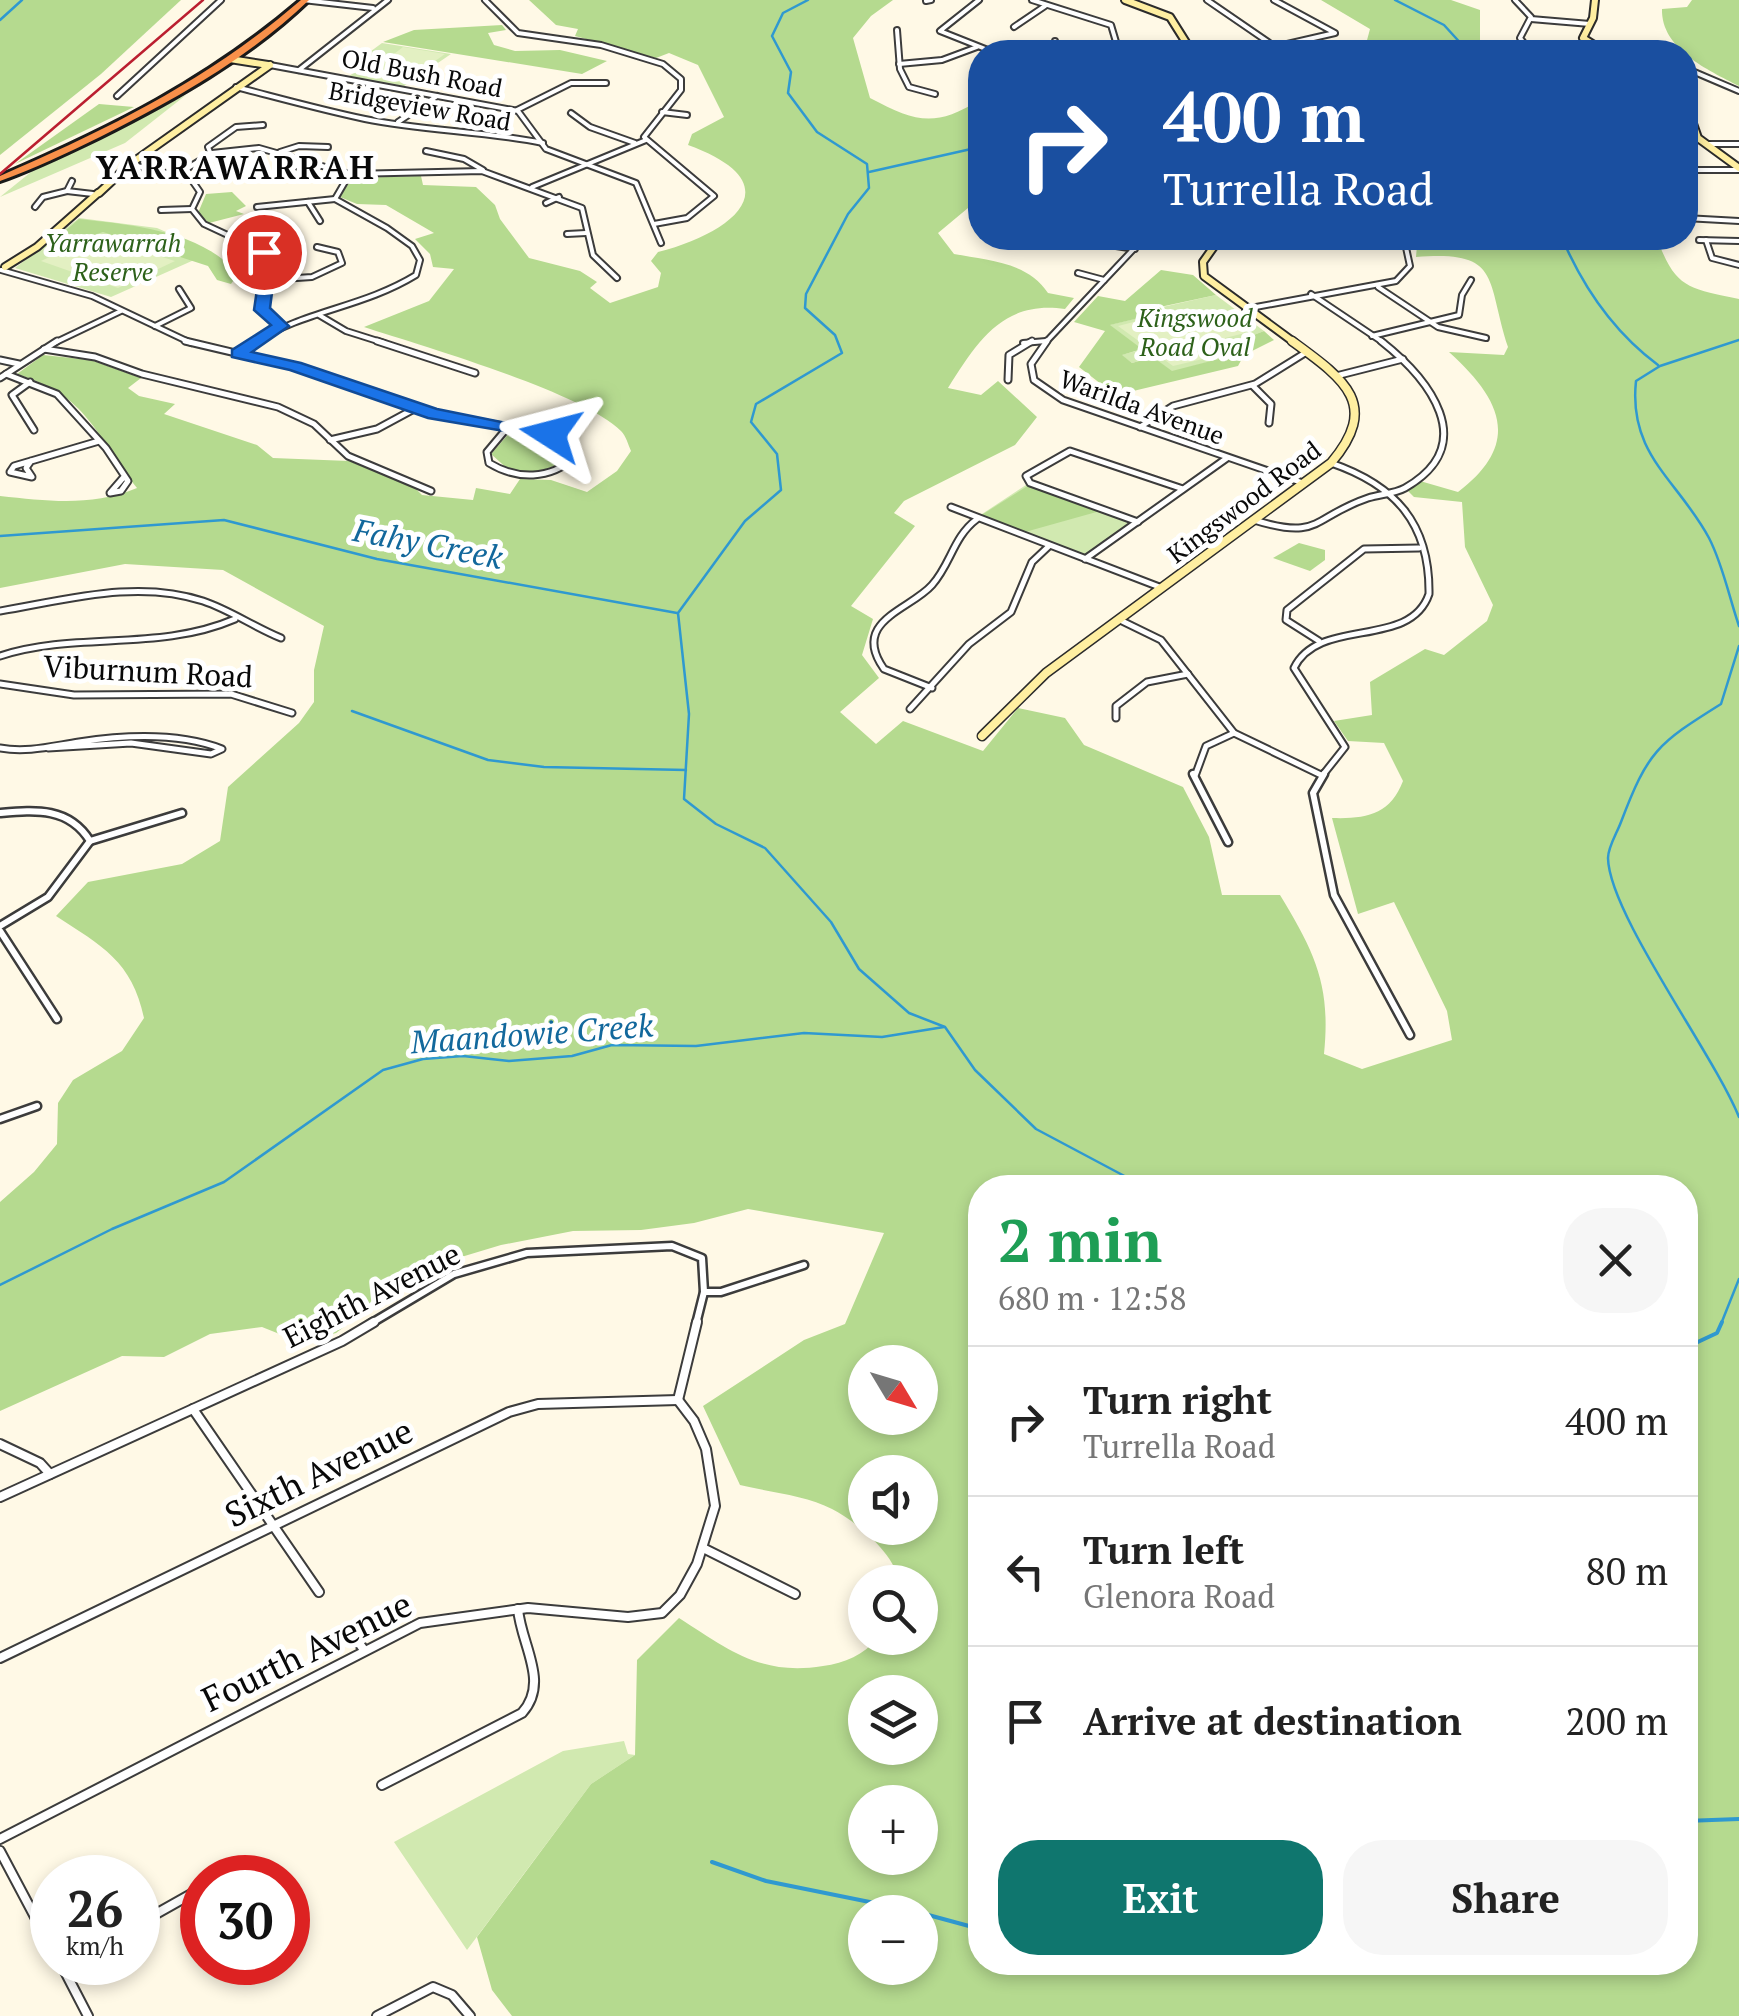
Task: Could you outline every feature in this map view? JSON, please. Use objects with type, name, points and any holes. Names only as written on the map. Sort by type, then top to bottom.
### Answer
[{"type":"highway","points":[[1,176],[115,123],[178,86],[230,54],[294,0]]},
{"type":"highway","points":[[1,176],[131,120],[304,0]]},
{"type":"street","points":[[117,96],[221,0]]},
{"type":"street","points":[[304,0],[373,8]]},
{"type":"street","points":[[298,70],[388,0]]},
{"type":"street","points":[[485,0],[513,30],[524,36],[584,41],[667,66],[684,86],[644,132],[646,140],[714,196],[687,218],[654,224]]},
{"type":"street","points":[[968,42],[940,31],[980,0]]},
{"type":"street","points":[[1032,0],[1111,25],[1115,40]]},
{"type":"street","points":[[1125,0],[1174,20],[1185,40]]},
{"type":"street","points":[[1134,3],[1143,0]]},
{"type":"street","points":[[1207,0],[1236,12],[1252,33],[1263,40]]},
{"type":"street","points":[[1274,0],[1336,31],[1304,40]]},
{"type":"street","points":[[1515,0],[1525,6],[1531,19]]},
{"type":"street","points":[[1584,40],[1594,0]]},
{"type":"street","points":[[1014,27],[1046,5]]},
{"type":"street","points":[[1531,19],[1590,24]]},
{"type":"street","points":[[1522,40],[1531,19]]},
{"type":"street","points":[[897,30],[899,64],[909,87],[934,94]]},
{"type":"street","points":[[899,64],[942,60],[968,50]]},
{"type":"street","name":"Old Bush Road","points":[[230,54],[270,65],[516,110],[551,152],[636,183],[661,243]]},
{"type":"street","points":[[2,268],[234,86],[270,65]]},
{"type":"street","points":[[1698,74],[1739,91]]},
{"type":"street","points":[[516,110],[569,82],[585,79],[606,83]]},
{"type":"street","name":"Bridgeview Road","points":[[234,86],[397,122],[542,143]]},
{"type":"street","points":[[397,122],[437,96]]},
{"type":"street","points":[[661,112],[687,116]]},
{"type":"street","points":[[571,113],[587,125],[636,143]]},
{"type":"street","points":[[212,153],[208,147],[232,129],[263,125]]},
{"type":"street","points":[[1698,138],[1739,169]]},
{"type":"street","points":[[532,187],[646,140]]},
{"type":"street","points":[[1706,144],[1739,144]]},
{"type":"street","points":[[279,152],[299,146],[328,147]]},
{"type":"street","points":[[180,173],[212,153],[244,148],[279,152],[350,174],[482,171],[582,208],[586,233],[598,264],[618,278]]},
{"type":"street","points":[[426,151],[464,158],[483,166],[482,171]]},
{"type":"street","points":[[276,175],[305,163]]},
{"type":"street","points":[[134,166],[180,173],[199,189],[192,209]]},
{"type":"street","points":[[1698,170],[1739,169]]},
{"type":"street","points":[[335,199],[350,174]]},
{"type":"street","points":[[67,191],[72,181]]},
{"type":"street","points":[[35,206],[43,197],[67,191],[96,194]]},
{"type":"street","points":[[546,203],[560,197]]},
{"type":"street","points":[[238,354],[281,326],[395,292],[412,280],[420,266],[416,252],[404,240],[335,199],[257,208]]},
{"type":"street","points":[[308,202],[320,221]]},
{"type":"street","points":[[161,210],[192,209]]},
{"type":"street","points":[[192,209],[204,224],[264,252],[268,262],[262,310],[281,326]]},
{"type":"street","points":[[1698,219],[1739,222]]},
{"type":"street","points":[[567,234],[586,233]]},
{"type":"street","points":[[1739,241],[1702,240],[1712,258],[1739,265]]},
{"type":"street","points":[[266,280],[312,278],[342,262],[338,252],[317,247]]},
{"type":"street","name":"Warilda Avenue","points":[[1134,250],[1046,341],[1031,364],[1039,385],[1054,397],[1304,483]]},
{"type":"street","name":"Kingswood Road","points":[[982,736],[1046,674],[1304,483],[1352,443],[1361,419],[1354,396],[1336,376],[1204,276],[1203,262],[1212,250]]},
{"type":"street","points":[[1245,309],[1311,294],[1377,286],[1408,272],[1406,250]]},
{"type":"street","points":[[2,268],[92,296],[182,340],[295,366],[415,408],[508,427],[565,439],[574,444],[575,457],[561,469],[545,474],[504,472],[489,463],[487,455],[508,427]]},
{"type":"street","points":[[1078,272],[1105,281]]},
{"type":"street","points":[[1370,336],[1461,313],[1462,295],[1471,280]]},
{"type":"street","points":[[1377,286],[1429,322],[1450,332],[1486,338]]},
{"type":"street","points":[[154,326],[191,308],[179,289]]},
{"type":"street","points":[[1254,520],[1290,532],[1308,532],[1362,500],[1392,492],[1427,469],[1444,434],[1438,397],[1403,359],[1311,294]]},
{"type":"street","points":[[3,376],[84,325],[122,310]]},
{"type":"street","points":[[318,314],[346,331],[475,374]]},
{"type":"street","points":[[1008,380],[1004,365],[1012,351],[1029,340],[1046,341]]},
{"type":"street","points":[[44,349],[96,357],[142,374],[272,404],[305,418],[357,462],[431,491]]},
{"type":"street","points":[[1140,427],[1180,404],[1252,386],[1305,353]]},
{"type":"street","points":[[1336,376],[1403,359]]},
{"type":"street","points":[[0,360],[21,365]]},
{"type":"street","points":[[3,376],[31,381],[57,394],[124,478]]},
{"type":"street","points":[[31,381],[12,395],[34,430]]},
{"type":"street","points":[[1252,386],[1271,404],[1269,422]]},
{"type":"street","points":[[330,440],[377,428],[415,408]]},
{"type":"street","points":[[31,462],[26,468],[32,477],[10,472],[14,466],[99,442]]},
{"type":"street","points":[[1138,522],[1030,483],[1026,476],[1058,454],[1074,451],[1183,489]]},
{"type":"street","points":[[1085,559],[1228,458]]},
{"type":"street","points":[[1331,462],[1392,492],[1409,513],[1430,590],[1421,610],[1393,626],[1320,642],[1302,653],[1294,668],[1299,682],[1344,743],[1341,759],[1321,775],[1313,798],[1334,895],[1410,1036]]},
{"type":"street","points":[[951,507],[1162,588]]},
{"type":"street","points":[[932,688],[896,678],[881,668],[874,652],[877,630],[884,619],[934,584],[957,534],[978,519]]},
{"type":"street","points":[[910,709],[969,644],[1012,612],[1032,562],[1049,546]]},
{"type":"street","points":[[1320,642],[1286,620],[1287,610],[1364,550],[1419,548]]},
{"type":"street","points":[[0,611],[134,593],[192,598],[281,638]]},
{"type":"street","points":[[0,656],[61,642],[172,642],[203,635],[236,618]]},
{"type":"street","points":[[1120,620],[1161,640],[1234,732],[1321,775]]},
{"type":"street","points":[[1116,718],[1116,706],[1142,685],[1188,674]]},
{"type":"street","name":"Viburnum Road","points":[[0,684],[74,695],[231,694],[292,713]]},
{"type":"street","points":[[1228,842],[1193,773],[1202,751],[1234,732]]},
{"type":"street","points":[[0,748],[48,748],[131,743],[214,754],[222,748],[132,738],[48,748]]},
{"type":"street","points":[[0,813],[43,810],[73,818],[90,841]]},
{"type":"street","points":[[58,1020],[0,928],[48,898],[90,841],[182,812]]},
{"type":"street","points":[[0,1119],[37,1106]]},
{"type":"street","name":"Eighth Avenue","points":[[0,1497],[361,1331],[438,1281],[509,1256],[681,1247],[702,1258],[704,1292]]},
{"type":"street","points":[[795,1594],[703,1548],[715,1516],[715,1499],[697,1427],[678,1400],[704,1292],[720,1292],[804,1265]]},
{"type":"street","name":"Sixth Avenue","points":[[0,1658],[525,1407],[678,1400]]},
{"type":"street","points":[[193,1409],[319,1592]]},
{"type":"street","points":[[0,1444],[40,1463],[50,1474]]},
{"type":"street","name":"Fourth Avenue","points":[[0,1838],[364,1650],[444,1616],[564,1608],[647,1616],[663,1613],[683,1591],[703,1548]]},
{"type":"street","points":[[382,1784],[507,1721],[535,1700],[538,1684],[519,1630],[518,1609]]},
{"type":"street","points":[[352,1633],[364,1650]]},
{"type":"street","points":[[0,1851],[30,1908]]},
{"type":"street","points":[[73,1985],[88,2016]]},
{"type":"street","points":[[377,2016],[433,1988],[452,1994],[470,2016]]},
{"type":"green space","points":[[0,0],[181,0],[101,74],[0,155]]},
{"type":"green space","points":[[529,0],[893,0],[871,16],[853,38],[870,98],[913,117],[937,118],[968,107],[968,208],[938,233],[954,254],[1018,269],[1048,293],[1074,298],[1065,309],[1025,311],[995,327],[970,354],[948,388],[981,395],[998,381],[1037,417],[1015,445],[904,501],[894,513],[915,526],[851,606],[873,619],[862,655],[879,678],[840,712],[876,744],[903,721],[983,751],[1018,708],[1065,718],[1084,745],[1183,787],[1209,837],[1222,895],[1280,895],[1318,970],[1325,1008],[1324,1054],[1362,1069],[1452,1040],[1447,1011],[1394,902],[1358,914],[1332,818],[1375,813],[1391,801],[1403,781],[1384,743],[1348,741],[1334,721],[1372,715],[1370,682],[1425,649],[1444,655],[1487,621],[1493,605],[1465,547],[1462,502],[1414,497],[1407,490],[1420,481],[1458,492],[1491,456],[1497,439],[1492,404],[1482,387],[1449,352],[1504,355],[1508,347],[1492,287],[1477,264],[1444,256],[1416,257],[1417,250],[1662,250],[1670,267],[1685,283],[1739,299],[1739,2016],[512,2016],[492,1990],[477,1937],[591,1784],[635,1755],[637,1660],[679,1618],[746,1658],[781,1667],[823,1666],[858,1655],[938,1655],[938,1565],[893,1565],[877,1545],[938,1545],[938,1455],[848,1455],[848,1519],[822,1504],[740,1485],[703,1406],[804,1340],[845,1324],[884,1233],[748,1209],[694,1223],[641,1230],[573,1231],[501,1245],[448,1261],[383,1297],[336,1333],[302,1343],[262,1327],[210,1334],[164,1357],[122,1356],[0,1411],[0,1202],[34,1172],[57,1144],[58,1103],[73,1080],[122,1051],[144,1018],[132,982],[113,957],[56,916],[88,882],[182,864],[220,841],[228,787],[299,723],[314,702],[314,670],[324,626],[223,570],[125,564],[0,588],[0,496],[86,500],[137,488],[75,405],[41,383],[17,374],[43,355],[91,360],[141,378],[128,388],[139,396],[175,404],[164,414],[257,445],[273,458],[349,461],[414,487],[422,495],[473,500],[476,488],[510,494],[520,479],[551,480],[587,492],[617,471],[631,451],[623,433],[601,416],[538,386],[364,327],[429,301],[454,269],[433,267],[430,254],[415,239],[434,233],[386,205],[357,204],[340,197],[352,178],[421,176],[423,185],[476,187],[495,205],[500,219],[529,258],[580,271],[597,282],[590,288],[610,303],[658,287],[661,273],[651,261],[658,252],[709,233],[741,206],[745,191],[739,175],[721,160],[688,145],[692,134],[724,117],[698,65],[669,53],[656,58],[575,36],[578,29],[556,25]]},
{"type":"green space","points":[[1321,0],[1451,0],[1480,10],[1480,40],[1367,40],[1370,29]]},
{"type":"green space","points":[[1692,0],[1739,0],[1739,86],[1698,63],[1698,40],[1672,40],[1669,36],[1662,9],[1687,7]]},
{"type":"green space","points":[[502,25],[506,30],[488,33],[494,45],[515,51],[560,50],[607,61],[582,74],[383,42],[414,30]]},
{"type":"green space","points":[[382,43],[451,54],[404,86],[348,77],[368,62],[359,60]]},
{"type":"green space","points":[[403,47],[445,54],[404,83],[364,77]]},
{"type":"green space","points":[[186,95],[125,143],[0,197],[36,168]]},
{"type":"green space","points":[[99,104],[134,107],[15,164]]},
{"type":"green space","points":[[232,192],[246,206],[236,211],[244,214],[209,223],[198,213],[206,194]]},
{"type":"green space","name":"Yarrawarrah Reserve","points":[[79,218],[157,228],[212,252],[111,297],[15,268]]},
{"type":"green space","points":[[79,219],[144,228],[186,239],[206,248],[238,274],[231,284],[217,280],[208,266],[103,232],[70,243],[56,239]]},
{"type":"green space","points":[[94,236],[175,261],[118,288],[41,261]]},
{"type":"green space","points":[[1161,270],[1193,275],[1216,295],[1160,307],[1164,312],[1110,325],[1142,349],[1122,355],[1132,363],[1153,357],[1172,371],[1230,356],[1225,346],[1264,331],[1274,340],[1244,355],[1238,366],[1129,392],[1101,384],[1079,367],[1105,331],[1074,322],[1098,296],[1125,301]]},
{"type":"green space","name":"Kingswood Road Oval","points":[[1216,295],[1264,331],[1226,346],[1230,356],[1172,372],[1153,357],[1132,363],[1121,355],[1140,350],[1109,325],[1163,312],[1158,308]]},
{"type":"green space","points":[[1169,313],[1189,322],[1223,318],[1245,333],[1221,339],[1215,335],[1211,344],[1224,354],[1173,366],[1118,326]]},
{"type":"green space","points":[[511,431],[555,439],[569,452],[551,467],[511,472],[491,454]]},
{"type":"green space","points":[[1026,485],[1132,523],[1086,555],[979,516]]},
{"type":"green space","points":[[1029,485],[1100,511],[1025,532],[980,516]]},
{"type":"green space","points":[[1299,543],[1325,550],[1325,560],[1310,571],[1273,558]]},
{"type":"green space","points":[[624,1741],[628,1754],[635,1755],[591,1784],[467,1950],[394,1842],[563,1751]]},
{"type":"waterway","points":[[0,20],[22,0]]},
{"type":"waterway","points":[[686,770],[689,714],[678,613],[745,521],[781,490],[777,454],[751,422],[756,404],[842,353],[835,335],[805,308],[806,294],[848,214],[869,188],[867,164],[817,132],[788,93],[791,72],[772,36],[783,13],[808,0]]},
{"type":"waterway","points":[[1395,0],[1444,25],[1458,40]]},
{"type":"waterway","points":[[869,172],[968,150]]},
{"type":"waterway","points":[[1568,250],[1602,308],[1628,339],[1658,365]]},
{"type":"waterway","points":[[1739,340],[1660,366],[1636,381],[1636,407],[1647,448],[1709,538],[1739,626]]},
{"type":"waterway","name":"Fahy Creek","points":[[0,536],[224,520],[377,559],[677,613]]},
{"type":"waterway","points":[[1739,646],[1721,704],[1668,740],[1648,764],[1630,798],[1608,858],[1625,913],[1739,1117]]},
{"type":"waterway","points":[[352,711],[488,760],[544,767],[686,770]]},
{"type":"waterway","points":[[686,770],[684,799],[716,824],[765,848],[831,922],[859,969],[909,1013],[945,1027],[975,1070],[1036,1129],[1123,1175]]},
{"type":"waterway","name":"Maandowie Creek","points":[[0,1285],[112,1229],[224,1182],[383,1070],[423,1059],[463,1056],[509,1061],[572,1056],[612,1045],[696,1046],[804,1033],[882,1037],[944,1027]]},
{"type":"waterway","points":[[1721,1324],[1739,1279]]},
{"type":"waterway","points":[[1698,1342],[1717,1333],[1722,1322]]},
{"type":"waterway","points":[[1698,1821],[1739,1819]]},
{"type":"waterway","points":[[712,1862],[766,1881],[848,1898]]},
{"type":"waterway","points":[[938,1918],[968,1926]]},
{"type":"railway","points":[[0,174],[203,0]]},
{"type":"district","name":"YARRAWARRAH","points":[[236,168]]},
{"type":"route","points":[[264,252],[268,262],[262,310],[281,326],[238,354],[295,366],[434,414],[551,434]]}]
